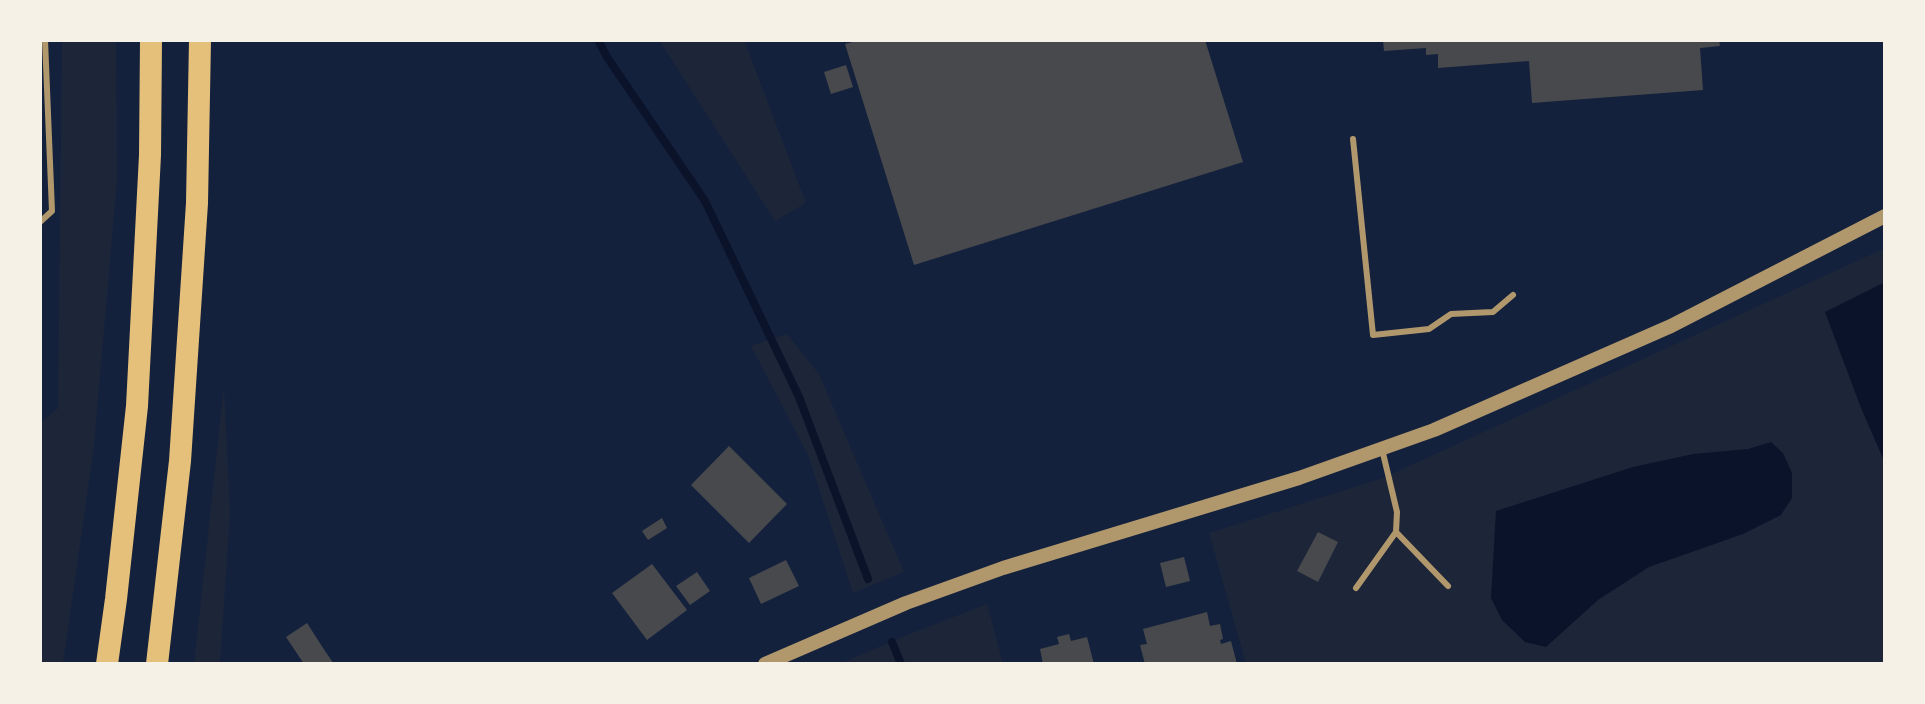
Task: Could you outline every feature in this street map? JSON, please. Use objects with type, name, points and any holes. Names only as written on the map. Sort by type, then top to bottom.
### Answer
[{"type":"highway","points":[[107,664],[137,406],[150,155],[151,40]]},
{"type":"highway","points":[[157,664],[180,461],[197,203],[200,40]]},
{"type":"street","points":[[765,664],[906,603],[1003,568],[1299,478],[1434,430],[1671,326],[1885,216]]},
{"type":"lane","points":[[40,222],[52,211],[45,40]]},
{"type":"lane","points":[[1353,139],[1373,335],[1429,329],[1451,314],[1493,312],[1513,295]]},
{"type":"lane","points":[[1356,588],[1396,532],[1397,512],[1382,449]]},
{"type":"lane","points":[[1396,532],[1448,586]]},
{"type":"shaded area","points":[[62,40],[116,40],[117,180],[94,446],[63,664],[40,664],[40,423],[58,408]]},
{"type":"shaded area","points":[[659,40],[744,40],[806,203],[775,221]]},
{"type":"shaded area","points":[[1885,248],[1885,664],[1246,664],[1209,533],[1383,478]]},
{"type":"shaded area","points":[[1885,282],[1885,463],[1825,312]]},
{"type":"shaded area","points":[[787,334],[819,374],[904,572],[853,593],[808,455],[751,346]]},
{"type":"shaded area","points":[[224,386],[230,513],[220,664],[194,664]]},
{"type":"shaded area","points":[[1771,442],[1783,453],[1792,473],[1792,498],[1781,515],[1743,534],[1649,567],[1598,600],[1546,647],[1525,642],[1502,620],[1491,598],[1496,511],[1633,467],[1693,454],[1748,449]]},
{"type":"shaded area","points":[[987,604],[1003,664],[839,664],[907,635]]},
{"type":"building","points":[[860,40],[1205,40],[1243,162],[914,265],[845,44]]},
{"type":"building","points":[[1383,40],[1719,40],[1720,46],[1700,48],[1703,90],[1532,103],[1529,61],[1438,68],[1438,54],[1426,55],[1426,48],[1384,51]]},
{"type":"building","points":[[846,65],[853,87],[831,94],[824,72]]},
{"type":"building","points":[[729,446],[787,504],[749,543],[691,485]]},
{"type":"building","points":[[662,518],[667,528],[648,540],[642,531]]},
{"type":"building","points":[[1318,532],[1338,542],[1318,582],[1297,571]]},
{"type":"building","points":[[1184,557],[1190,581],[1166,587],[1160,563]]},
{"type":"building","points":[[786,560],[799,586],[761,604],[749,578]]},
{"type":"building","points":[[652,564],[687,610],[647,640],[612,593]]},
{"type":"building","points":[[697,572],[710,591],[690,605],[676,586]]},
{"type":"building","points":[[1207,612],[1210,626],[1220,624],[1221,644],[1231,641],[1237,664],[1145,664],[1140,645],[1147,644],[1143,629]]},
{"type":"building","points":[[307,623],[334,664],[304,664],[286,637]]},
{"type":"building","points":[[1069,634],[1071,641],[1087,637],[1094,664],[1043,664],[1040,649],[1059,644],[1057,637]]},
{"type":"waterway","points":[[598,40],[705,201],[799,397],[868,579]]},
{"type":"waterway","points":[[892,642],[901,664]]}]
